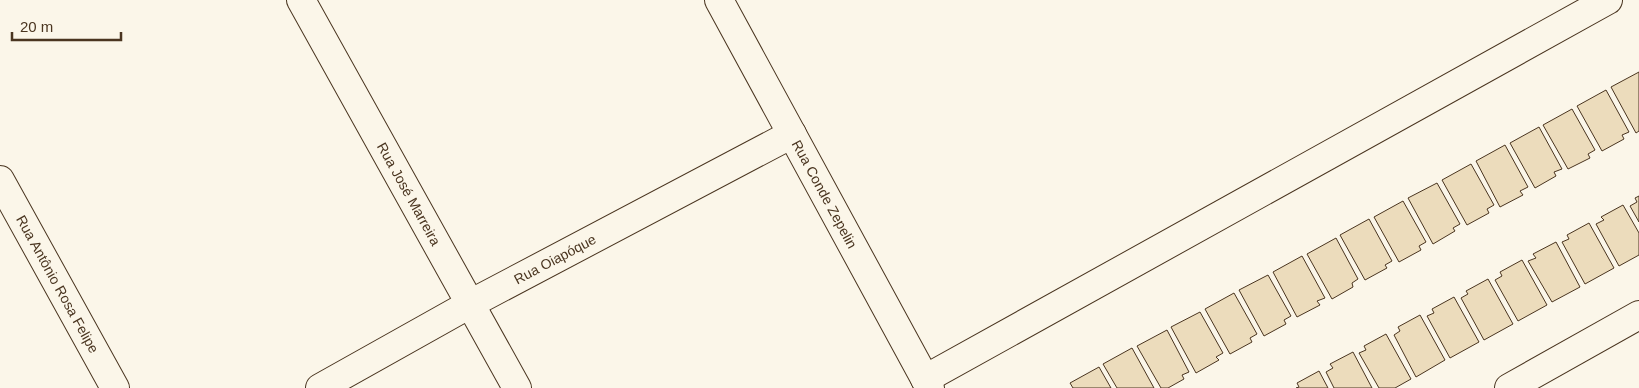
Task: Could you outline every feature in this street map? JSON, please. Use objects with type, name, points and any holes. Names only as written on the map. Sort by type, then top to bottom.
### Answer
[{"type":"street","name":"Rua José Marreira","points":[[301,0],[517,388]]},
{"type":"street","name":"Rua Conde Zepelin","points":[[719,0],[928,384]]},
{"type":"street","points":[[928,384],[1608,0]]},
{"type":"street","name":"Rua Oiapóque","points":[[320,388],[470,304],[792,134]]},
{"type":"street","name":"Rua Antônio Rosa Felipe","points":[[0,180],[115,388]]},
{"type":"street","points":[[1510,388],[1639,315]]},
{"type":"building","points":[[1639,72],[1639,131],[1636,133],[1611,87]]},
{"type":"building","points":[[1606,90],[1629,132],[1622,135],[1624,139],[1602,151],[1577,106]]},
{"type":"building","points":[[1572,109],[1595,150],[1588,154],[1590,158],[1568,169],[1543,125]]},
{"type":"building","points":[[1539,127],[1562,169],[1554,172],[1556,176],[1535,188],[1510,143]]},
{"type":"building","points":[[1505,145],[1528,187],[1520,191],[1523,195],[1500,207],[1476,161]]},
{"type":"building","points":[[1471,164],[1494,205],[1487,209],[1489,213],[1467,225],[1442,180]]},
{"type":"building","points":[[1437,183],[1460,224],[1453,228],[1455,231],[1433,244],[1408,198]]},
{"type":"building","points":[[1639,196],[1639,222],[1630,206],[1637,202],[1635,198]]},
{"type":"building","points":[[1403,201],[1426,242],[1419,246],[1421,250],[1399,262],[1374,217]]},
{"type":"building","points":[[1623,205],[1639,233],[1639,255],[1619,266],[1596,224],[1604,220],[1601,217]]},
{"type":"building","points":[[1369,219],[1392,261],[1385,265],[1387,268],[1365,280],[1340,235]]},
{"type":"building","points":[[1589,223],[1614,268],[1585,284],[1562,242],[1569,239],[1567,235]]},
{"type":"building","points":[[1336,238],[1358,279],[1352,283],[1353,287],[1332,299],[1307,254]]},
{"type":"building","points":[[1556,242],[1580,287],[1552,302],[1528,261],[1536,258],[1533,254]]},
{"type":"building","points":[[1302,256],[1325,298],[1317,301],[1320,305],[1297,317],[1273,272]]},
{"type":"building","points":[[1522,260],[1547,305],[1518,321],[1495,280],[1502,276],[1500,272]]},
{"type":"building","points":[[1268,275],[1291,316],[1284,320],[1286,324],[1264,336],[1239,290]]},
{"type":"building","points":[[1488,279],[1513,324],[1484,340],[1461,298],[1468,294],[1466,291]]},
{"type":"building","points":[[1234,293],[1257,334],[1250,338],[1252,342],[1230,354],[1205,309]]},
{"type":"building","points":[[1454,297],[1479,342],[1450,358],[1427,316],[1434,313],[1432,309]]},
{"type":"building","points":[[1200,312],[1223,353],[1216,357],[1219,360],[1196,373],[1171,327]]},
{"type":"building","points":[[1420,315],[1445,360],[1416,377],[1394,335],[1400,331],[1398,327]]},
{"type":"building","points":[[1167,330],[1189,372],[1182,375],[1184,379],[1168,388],[1161,388],[1137,346]]},
{"type":"building","points":[[1386,334],[1411,379],[1395,388],[1379,388],[1359,353],[1366,350],[1364,346]]},
{"type":"building","points":[[1132,348],[1154,388],[1117,388],[1103,364]]},
{"type":"building","points":[[1353,352],[1372,388],[1334,388],[1326,372],[1333,368],[1330,364]]},
{"type":"building","points":[[1099,367],[1111,388],[1073,388],[1070,383]]},
{"type":"building","points":[[1319,371],[1328,388],[1296,388],[1299,387],[1297,383]]}]
